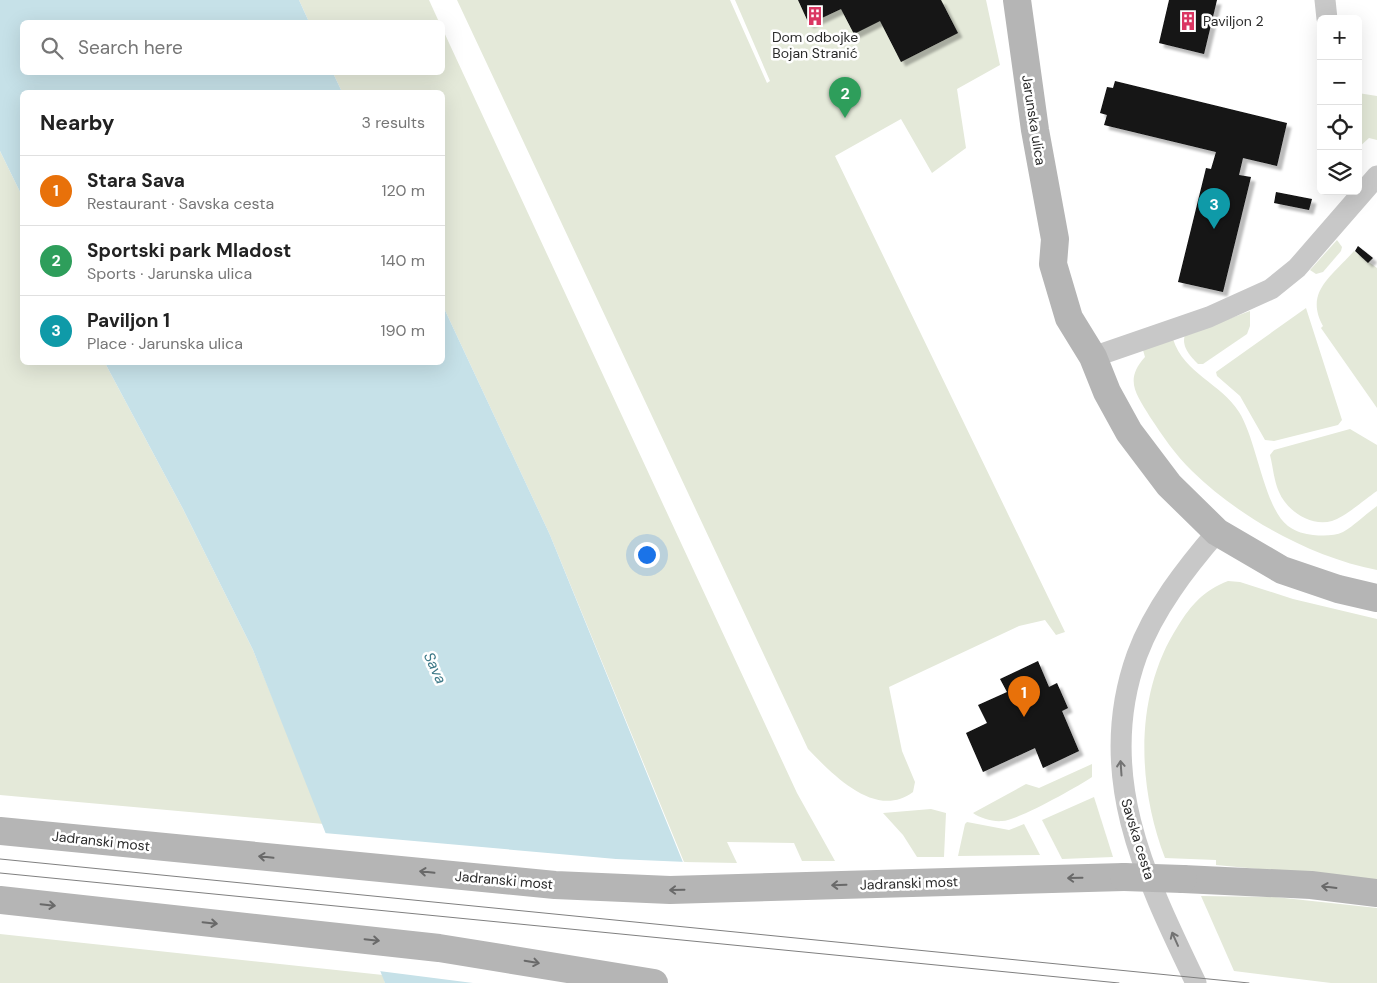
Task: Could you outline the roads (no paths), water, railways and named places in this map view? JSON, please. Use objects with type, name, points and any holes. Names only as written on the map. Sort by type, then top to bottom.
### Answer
[{"type":"main road","name":"Jarunska ulica","points":[[1017,0],[1032,112],[1054,238],[1053,264],[1069,318],[1093,357],[1120,416],[1151,464],[1192,510],[1217,532],[1282,570],[1338,589],[1377,598]]},
{"type":"main road","name":"Jadranski most","points":[[0,831],[555,885],[611,888],[722,889],[1124,877],[1311,885],[1377,893]]},
{"type":"main road","points":[[0,900],[439,948],[654,983]]},
{"type":"street","points":[[1325,0],[1327,15]]},
{"type":"street","points":[[1093,357],[1208,316],[1271,289],[1297,268],[1349,198],[1377,176]]},
{"type":"street","name":"Savska cesta","points":[[1196,983],[1146,870],[1127,812],[1122,776],[1120,727],[1137,654],[1176,584],[1217,532]]},
{"type":"water","points":[[0,0],[299,0],[308,20],[20,20],[20,75],[334,75],[341,90],[20,90],[20,192],[0,151]]},
{"type":"water","name":"Sava","points":[[445,310],[550,535],[732,983],[385,983],[253,650],[183,509],[106,365],[445,365]]},
{"type":"tram line","points":[[0,859],[1249,983]]},
{"type":"tram line","points":[[0,873],[1119,983]]},
{"type":"place","name":"Dom odbojke Bojan Stranić","points":[[815,16]]},
{"type":"place","name":"Paviljon 2","points":[[1188,21]]},
{"type":"place","name":"Sportski park Mladost","points":[[845,118]]},
{"type":"place","name":"Paviljon 1","points":[[1214,229]]},
{"type":"place","name":"Stara Sava","points":[[1024,717]]}]
